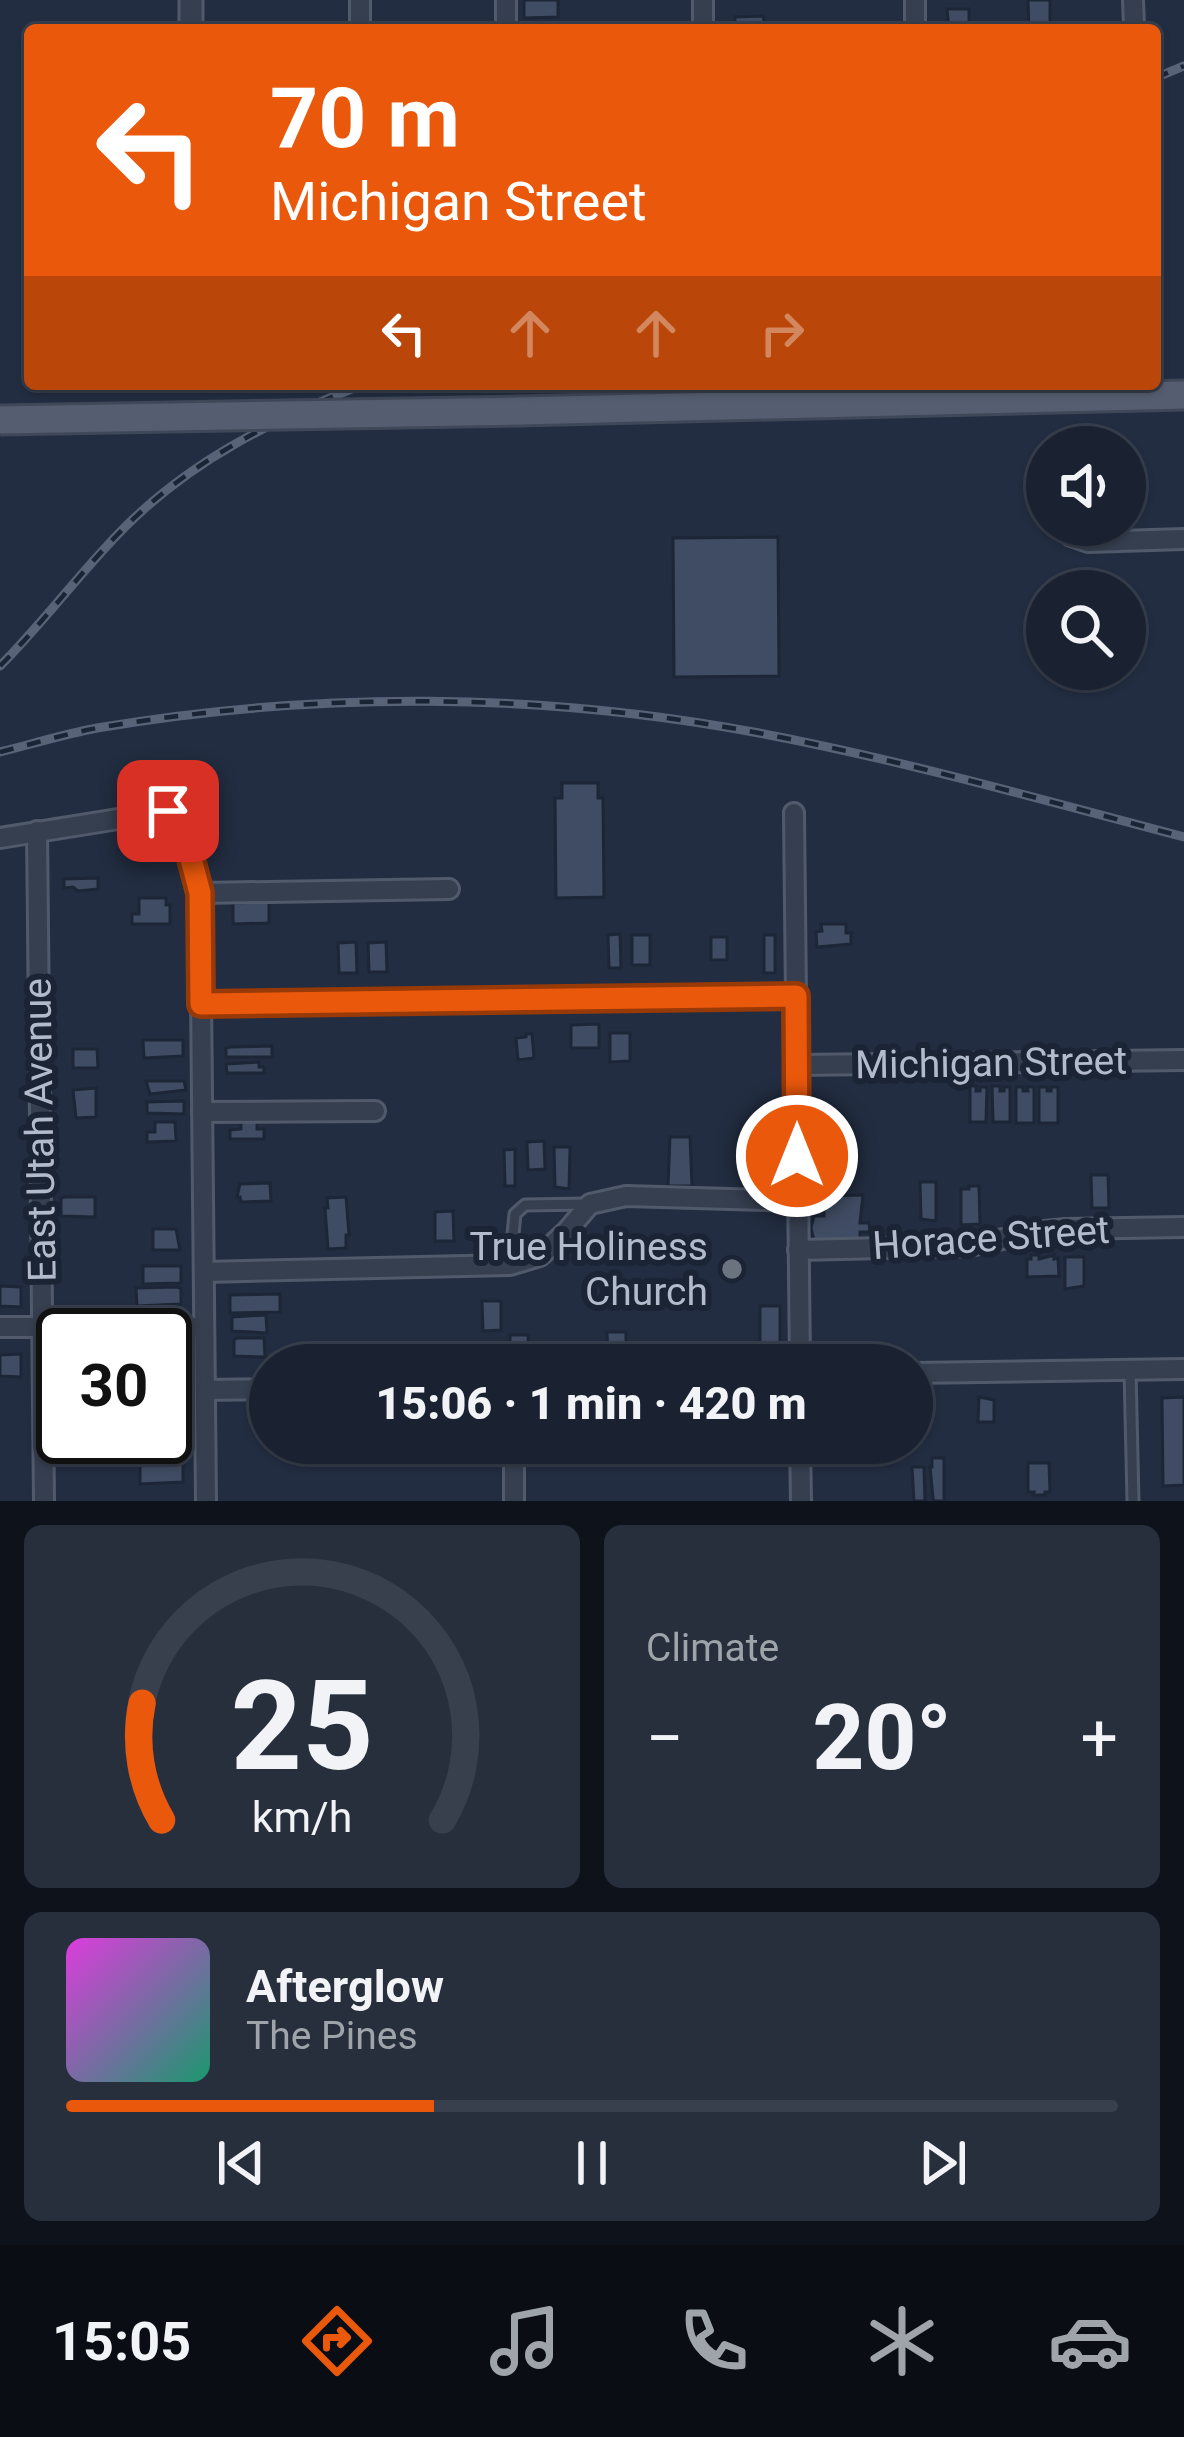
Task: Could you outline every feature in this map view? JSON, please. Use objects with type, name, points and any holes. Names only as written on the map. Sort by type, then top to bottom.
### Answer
[{"type":"main road","points":[[0,420],[1184,395]]},
{"type":"street","points":[[1146,540],[1184,539]]},
{"type":"street","points":[[0,838],[168,811],[182,825],[200,893],[206,1501]]},
{"type":"street","points":[[794,813],[800,1344]]},
{"type":"street","name":"East Utah Avenue","points":[[37,831],[42,1308]]},
{"type":"street","points":[[200,893],[449,889]]},
{"type":"street","points":[[201,1004],[796,996]]},
{"type":"street","name":"Michigan Street","points":[[797,1065],[1184,1060]]},
{"type":"street","points":[[202,1112],[375,1112]]},
{"type":"street","points":[[204,1272],[510,1265],[540,1256],[590,1204],[626,1196],[797,1201]]},
{"type":"street","name":"Horace Street","points":[[798,1250],[970,1246],[1065,1229],[1184,1227]]},
{"type":"street","points":[[0,1327],[36,1328]]},
{"type":"street","points":[[192,1327],[204,1327]]},
{"type":"street","points":[[933,1373],[1184,1370]]},
{"type":"street","points":[[206,1390],[249,1389]]},
{"type":"street","name":"East Utah Avenue","points":[[44,1464],[44,1501]]},
{"type":"street","points":[[514,1464],[514,1501]]},
{"type":"street","points":[[800,1464],[801,1501]]},
{"type":"lane","points":[[510,1265],[515,1214],[525,1205],[590,1204]]},
{"type":"lane","points":[[1130,1370],[1133,1501]]},
{"type":"building","points":[[524,0],[558,0],[558,17],[524,18]]},
{"type":"building","points":[[1028,0],[1050,0],[1050,24],[1029,24]]},
{"type":"building","points":[[947,9],[969,9],[969,24],[948,24]]},
{"type":"building","points":[[763,16],[765,24],[735,24],[735,17]]},
{"type":"building","points":[[778,537],[779,676],[674,677],[673,538]]},
{"type":"building","points":[[562,783],[598,783],[598,798],[603,798],[604,897],[556,898],[555,798],[562,798]]},
{"type":"building","points":[[98,878],[98,889],[64,888],[64,879]]},
{"type":"building","points":[[139,898],[166,898],[170,924],[132,924],[132,914],[139,914]]},
{"type":"building","points":[[269,902],[269,923],[233,924],[233,903]]},
{"type":"building","points":[[821,924],[846,924],[851,944],[817,947]]},
{"type":"building","points":[[620,934],[621,968],[609,968],[608,935]]},
{"type":"building","points":[[632,935],[650,935],[650,965],[632,965]]},
{"type":"building","points":[[764,935],[775,935],[775,973],[764,973]]},
{"type":"building","points":[[711,937],[727,937],[727,960],[711,960]]},
{"type":"building","points":[[356,942],[357,973],[339,973],[338,943]]},
{"type":"building","points":[[386,942],[387,972],[369,972],[368,943]]},
{"type":"building","points":[[599,1024],[599,1048],[571,1048],[571,1025]]},
{"type":"building","points":[[610,1033],[630,1033],[630,1061],[610,1062]]},
{"type":"building","points":[[532,1034],[534,1058],[518,1060],[516,1038]]},
{"type":"building","points":[[143,1040],[183,1040],[183,1056],[144,1058]]},
{"type":"building","points":[[272,1046],[272,1057],[226,1057],[230,1047]]},
{"type":"building","points":[[73,1049],[97,1049],[98,1068],[73,1068]]},
{"type":"building","points":[[259,1062],[264,1073],[227,1073],[226,1064]]},
{"type":"building","points":[[146,1081],[184,1081],[186,1090],[150,1094]]},
{"type":"building","points":[[970,1086],[976,1086],[976,1091],[987,1087],[986,1122],[970,1122]]},
{"type":"building","points":[[992,1086],[1000,1086],[1000,1091],[1010,1087],[1010,1122],[993,1122]]},
{"type":"building","points":[[1016,1087],[1028,1091],[1027,1087],[1034,1087],[1034,1123],[1016,1123]]},
{"type":"building","points":[[1039,1087],[1051,1091],[1058,1087],[1058,1123],[1039,1123]]},
{"type":"building","points":[[96,1088],[96,1117],[76,1118],[73,1090]]},
{"type":"building","points":[[184,1101],[184,1114],[147,1113],[147,1102]]},
{"type":"building","points":[[241,1118],[257,1118],[264,1139],[230,1139],[230,1130],[241,1129]]},
{"type":"building","points":[[155,1122],[175,1122],[176,1141],[147,1142],[147,1132],[155,1132]]},
{"type":"building","points":[[670,1137],[690,1137],[692,1186],[668,1186]]},
{"type":"building","points":[[544,1141],[545,1169],[528,1170],[527,1142]]},
{"type":"building","points":[[554,1147],[570,1147],[569,1189],[555,1187]]},
{"type":"building","points":[[515,1149],[515,1186],[505,1186],[504,1150]]},
{"type":"building","points":[[1091,1175],[1108,1175],[1109,1208],[1092,1208]]},
{"type":"building","points":[[920,1182],[936,1182],[936,1221],[921,1219]]},
{"type":"building","points":[[270,1183],[271,1201],[241,1202],[237,1197],[240,1184]]},
{"type":"building","points":[[979,1186],[980,1224],[961,1225],[961,1189]]},
{"type":"building","points":[[863,1195],[860,1223],[869,1223],[870,1232],[860,1232],[860,1240],[814,1240],[811,1228],[814,1216],[824,1216],[824,1196]]},
{"type":"building","points":[[95,1197],[95,1217],[61,1216],[61,1198]]},
{"type":"building","points":[[346,1197],[346,1248],[328,1249],[327,1198]]},
{"type":"building","points":[[453,1211],[454,1241],[435,1241],[435,1212]]},
{"type":"building","points":[[153,1229],[176,1229],[180,1250],[153,1250]]},
{"type":"building","points":[[1031,1255],[1058,1258],[1059,1276],[1027,1277]]},
{"type":"building","points":[[1065,1257],[1084,1257],[1084,1286],[1065,1289]]},
{"type":"building","points":[[143,1266],[181,1266],[181,1283],[143,1284]]},
{"type":"building","points":[[0,1286],[21,1287],[21,1307],[0,1306]]},
{"type":"building","points":[[177,1287],[181,1304],[137,1306],[136,1288]]},
{"type":"building","points":[[280,1294],[280,1312],[230,1313],[230,1295]]},
{"type":"building","points":[[482,1301],[501,1301],[501,1330],[483,1331]]},
{"type":"building","points":[[760,1306],[780,1306],[780,1344],[760,1344]]},
{"type":"building","points":[[266,1315],[267,1333],[232,1331],[232,1317]]},
{"type":"building","points":[[607,1332],[626,1332],[626,1344],[607,1344]]},
{"type":"building","points":[[510,1335],[528,1335],[528,1344],[510,1344]]},
{"type":"building","points":[[264,1338],[264,1344],[249,1344],[249,1356],[234,1356],[234,1340]]},
{"type":"building","points":[[21,1354],[21,1377],[0,1376],[0,1355]]},
{"type":"building","points":[[979,1397],[994,1400],[994,1422],[978,1422]]},
{"type":"building","points":[[1184,1397],[1184,1485],[1163,1486],[1162,1398]]},
{"type":"building","points":[[933,1458],[944,1458],[944,1501],[934,1501]]},
{"type":"building","points":[[1028,1463],[1049,1463],[1050,1492],[1028,1492]]},
{"type":"building","points":[[140,1464],[183,1464],[183,1482],[140,1484]]},
{"type":"building","points":[[912,1467],[924,1467],[925,1501],[914,1501]]},
{"type":"railway","points":[[1161,76],[1184,66]]},
{"type":"railway","points":[[0,666],[151,503],[237,443],[350,390]]},
{"type":"railway","points":[[0,752],[97,728],[262,707],[428,701],[511,704],[677,719],[759,733],[919,768],[1184,837]]},
{"type":"place","name":"True Holiness Church","points":[[732,1269]]},
{"type":"route","points":[[168,811],[182,825],[200,893],[201,1004],[796,996],[797,1156]]}]
